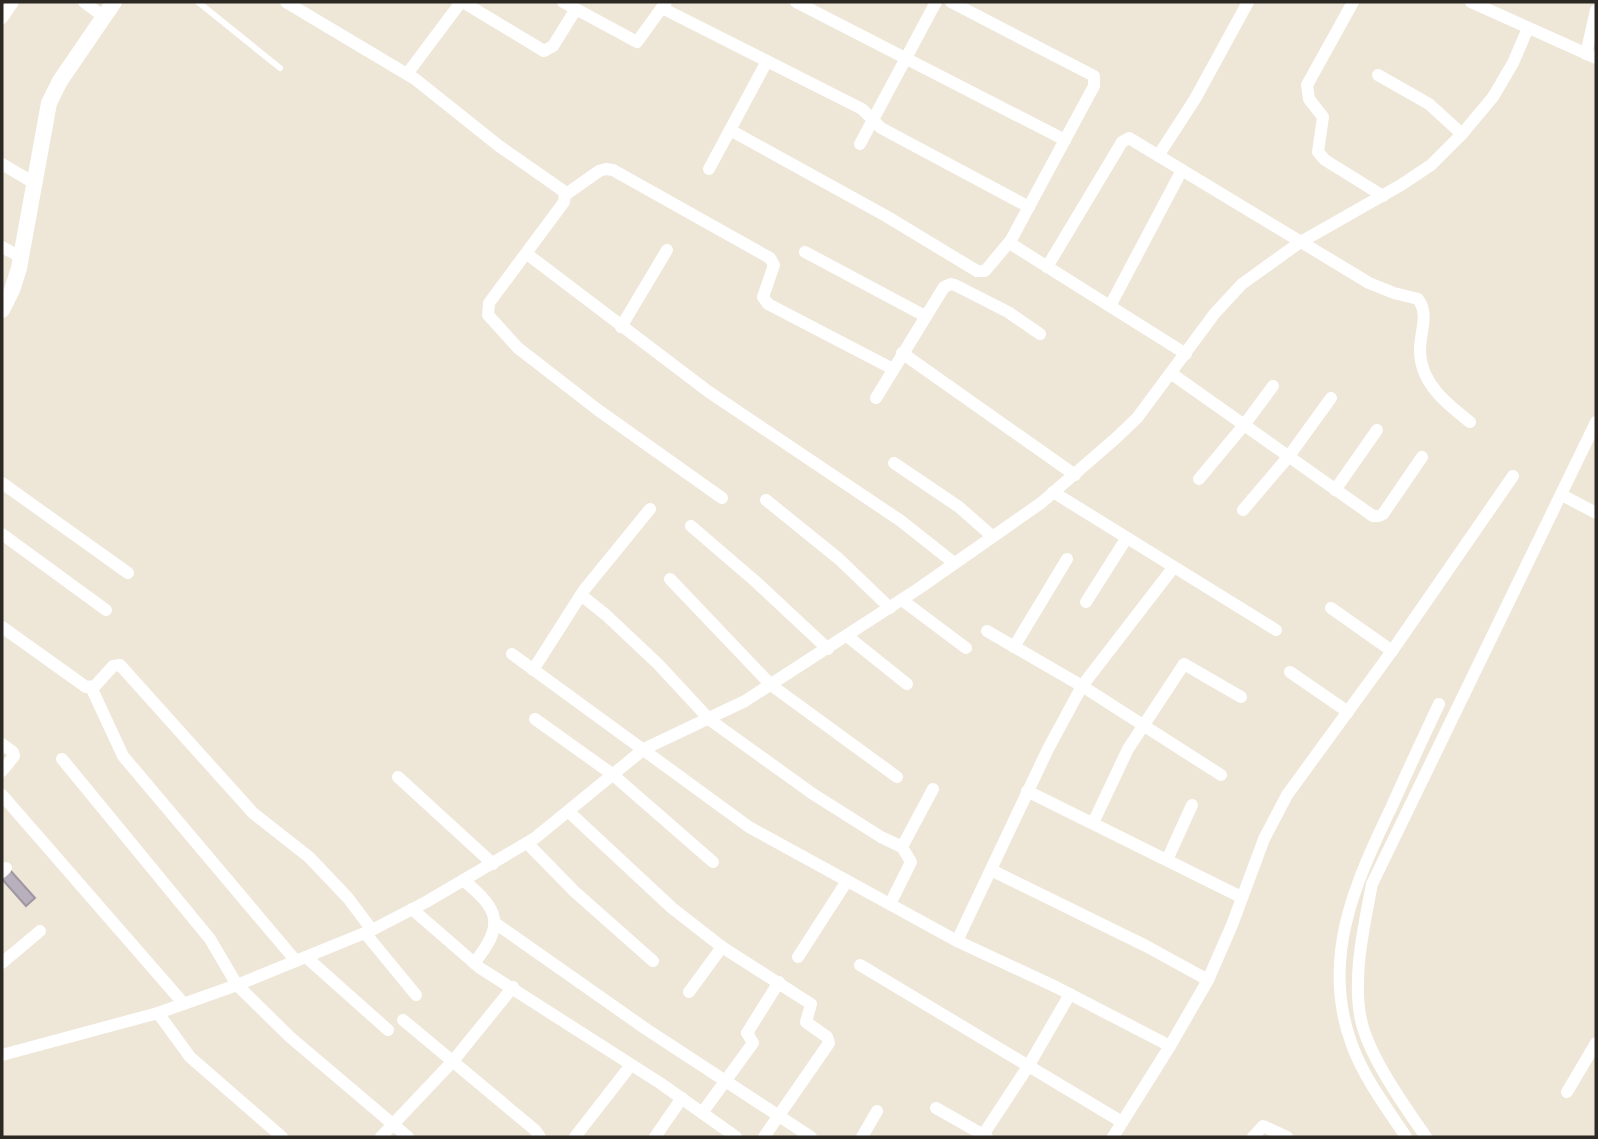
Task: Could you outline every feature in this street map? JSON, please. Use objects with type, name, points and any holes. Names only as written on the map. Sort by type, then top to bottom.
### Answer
[{"type":"street","points":[[84,2],[104,17]]},
{"type":"street","points":[[2,310],[12,290],[21,257],[45,117],[53,93],[114,2]]},
{"type":"street","points":[[286,2],[407,74],[499,146],[562,190],[565,195]]},
{"type":"street","points":[[407,74],[462,2],[544,51],[553,46],[576,9]]},
{"type":"street","points":[[564,2],[637,42],[664,5],[862,109],[881,128],[1029,207]]},
{"type":"street","points":[[796,2],[1065,140]]},
{"type":"street","points":[[860,145],[936,2]]},
{"type":"street","points":[[730,130],[886,216],[977,271],[985,271],[1011,240],[1094,86],[1094,76],[951,2]]},
{"type":"street","points":[[1158,156],[1195,99],[1248,2]]},
{"type":"street","points":[[1353,2],[1311,77],[1307,92],[1323,117],[1318,152],[1325,160],[1383,196]]},
{"type":"street","points":[[1471,2],[1591,56],[1596,10]]},
{"type":"street","points":[[2,18],[9,3]]},
{"type":"street","points":[[2,1055],[158,1013],[237,985],[368,932],[527,844],[644,749],[710,720],[771,685],[902,600],[1075,475],[1137,418],[1230,296],[1299,243],[1383,196],[1431,165],[1493,97],[1513,63],[1528,29]]},
{"type":"street","points":[[709,169],[767,61]]},
{"type":"street","points":[[1378,75],[1429,104],[1462,134]]},
{"type":"street","points":[[1047,267],[1124,139],[1129,138],[1299,243],[1381,289],[1418,299],[1423,306],[1424,315],[1420,351],[1422,367],[1443,400],[1470,422]]},
{"type":"street","points":[[2,164],[34,183]]},
{"type":"street","points":[[722,498],[598,410],[518,348],[492,321],[487,309],[489,303],[561,206],[565,195],[599,171],[612,170],[770,258],[774,265],[763,297],[768,304],[893,369]]},
{"type":"street","points":[[1110,306],[1182,170]]},
{"type":"street","points":[[1011,240],[1013,247],[1186,354]]},
{"type":"street","points":[[2,247],[21,257]]},
{"type":"street","points":[[621,327],[667,250]]},
{"type":"street","points":[[805,252],[925,316]]},
{"type":"street","points":[[527,254],[709,391],[901,521],[954,563]]},
{"type":"street","points":[[876,398],[944,286],[951,284],[1008,312],[1040,334]]},
{"type":"street","points":[[902,353],[1075,475]]},
{"type":"street","points":[[1171,374],[1373,516],[1379,516],[1422,457]]},
{"type":"street","points":[[1199,479],[1273,386]]},
{"type":"street","points":[[1243,510],[1289,456],[1331,398]]},
{"type":"street","points":[[1426,1137],[1373,1052],[1362,1024],[1359,982],[1361,946],[1372,884],[1596,422]]},
{"type":"street","points":[[1335,490],[1377,430]]},
{"type":"street","points":[[894,463],[959,507],[992,536]]},
{"type":"street","points":[[1113,1137],[1208,980],[1264,839],[1287,795],[1392,651],[1513,475]]},
{"type":"street","points":[[2,482],[128,573]]},
{"type":"street","points":[[1053,492],[1276,630]]},
{"type":"street","points":[[1562,495],[1596,513]]},
{"type":"street","points":[[766,500],[839,559],[890,608]]},
{"type":"street","points":[[533,670],[581,595],[650,509]]},
{"type":"street","points":[[691,526],[828,649]]},
{"type":"street","points":[[2,534],[106,610]]},
{"type":"street","points":[[1086,602],[1126,539]]},
{"type":"street","points":[[1014,647],[1067,559]]},
{"type":"street","points":[[957,941],[1027,791],[1082,686],[1173,568]]},
{"type":"street","points":[[670,579],[771,685],[897,777]]},
{"type":"street","points":[[581,595],[658,664],[710,720],[813,794],[881,837],[902,847],[911,862],[890,904]]},
{"type":"street","points":[[902,600],[966,648]]},
{"type":"street","points":[[1331,608],[1392,651]]},
{"type":"street","points":[[2,626],[86,687],[95,686],[116,665],[120,665],[253,813],[300,848],[348,898],[368,932],[416,995]]},
{"type":"street","points":[[987,631],[1082,686],[1221,775]]},
{"type":"street","points":[[847,636],[908,684]]},
{"type":"street","points":[[512,654],[676,772],[706,798],[750,827],[957,941],[1070,994],[1170,1046]]},
{"type":"street","points":[[1093,823],[1128,749],[1184,664],[1241,697]]},
{"type":"street","points":[[1290,672],[1348,712]]},
{"type":"street","points":[[90,687],[122,756],[301,959],[388,1030]]},
{"type":"street","points":[[1406,1137],[1352,1046],[1342,1008],[1338,970],[1354,889],[1439,704]]},
{"type":"street","points":[[536,719],[612,774],[713,862]]},
{"type":"street","points":[[2,744],[13,752],[14,756],[2,771]]},
{"type":"street","points":[[62,759],[210,939],[237,985],[290,1037],[408,1137]]},
{"type":"street","points":[[398,777],[493,864]]},
{"type":"street","points":[[902,847],[933,789]]},
{"type":"street","points":[[1027,791],[1241,898]]},
{"type":"street","points":[[2,796],[184,1004]]},
{"type":"street","points":[[1167,860],[1192,805]]},
{"type":"street","points":[[569,812],[652,890],[722,947],[810,1002],[812,1006],[806,1022],[829,1040],[765,1137]]},
{"type":"street","points":[[527,844],[575,892],[653,961]]},
{"type":"street","points":[[991,870],[1146,946],[1208,980]]},
{"type":"street","points":[[463,880],[484,899],[495,923],[494,935],[474,963]]},
{"type":"street","points":[[798,957],[847,881]]},
{"type":"street","points":[[412,909],[474,963],[682,1098],[736,1137]]},
{"type":"street","points":[[495,923],[646,1029],[811,1137]]},
{"type":"street","points":[[2,963],[40,931]]},
{"type":"street","points":[[689,992],[722,947]]},
{"type":"street","points":[[860,965],[1122,1122]]},
{"type":"street","points":[[702,1113],[754,1043],[747,1034],[748,1031],[779,982]]},
{"type":"street","points":[[381,1137],[453,1061],[513,987]]},
{"type":"street","points":[[936,1108],[985,1136],[1070,994]]},
{"type":"street","points":[[158,1013],[190,1056],[282,1137]]},
{"type":"street","points":[[404,1020],[540,1137]]},
{"type":"street","points":[[1567,1092],[1596,1043]]},
{"type":"street","points":[[575,1137],[631,1065]]},
{"type":"street","points":[[655,1137],[682,1098]]},
{"type":"street","points":[[862,1137],[877,1111]]},
{"type":"street","points":[[1252,1137],[1263,1126],[1287,1137]]},
{"type":"lane","points":[[198,2],[280,68]]},
{"type":"building","points":[[9,869],[35,898],[26,906],[2,879],[2,875]]}]
